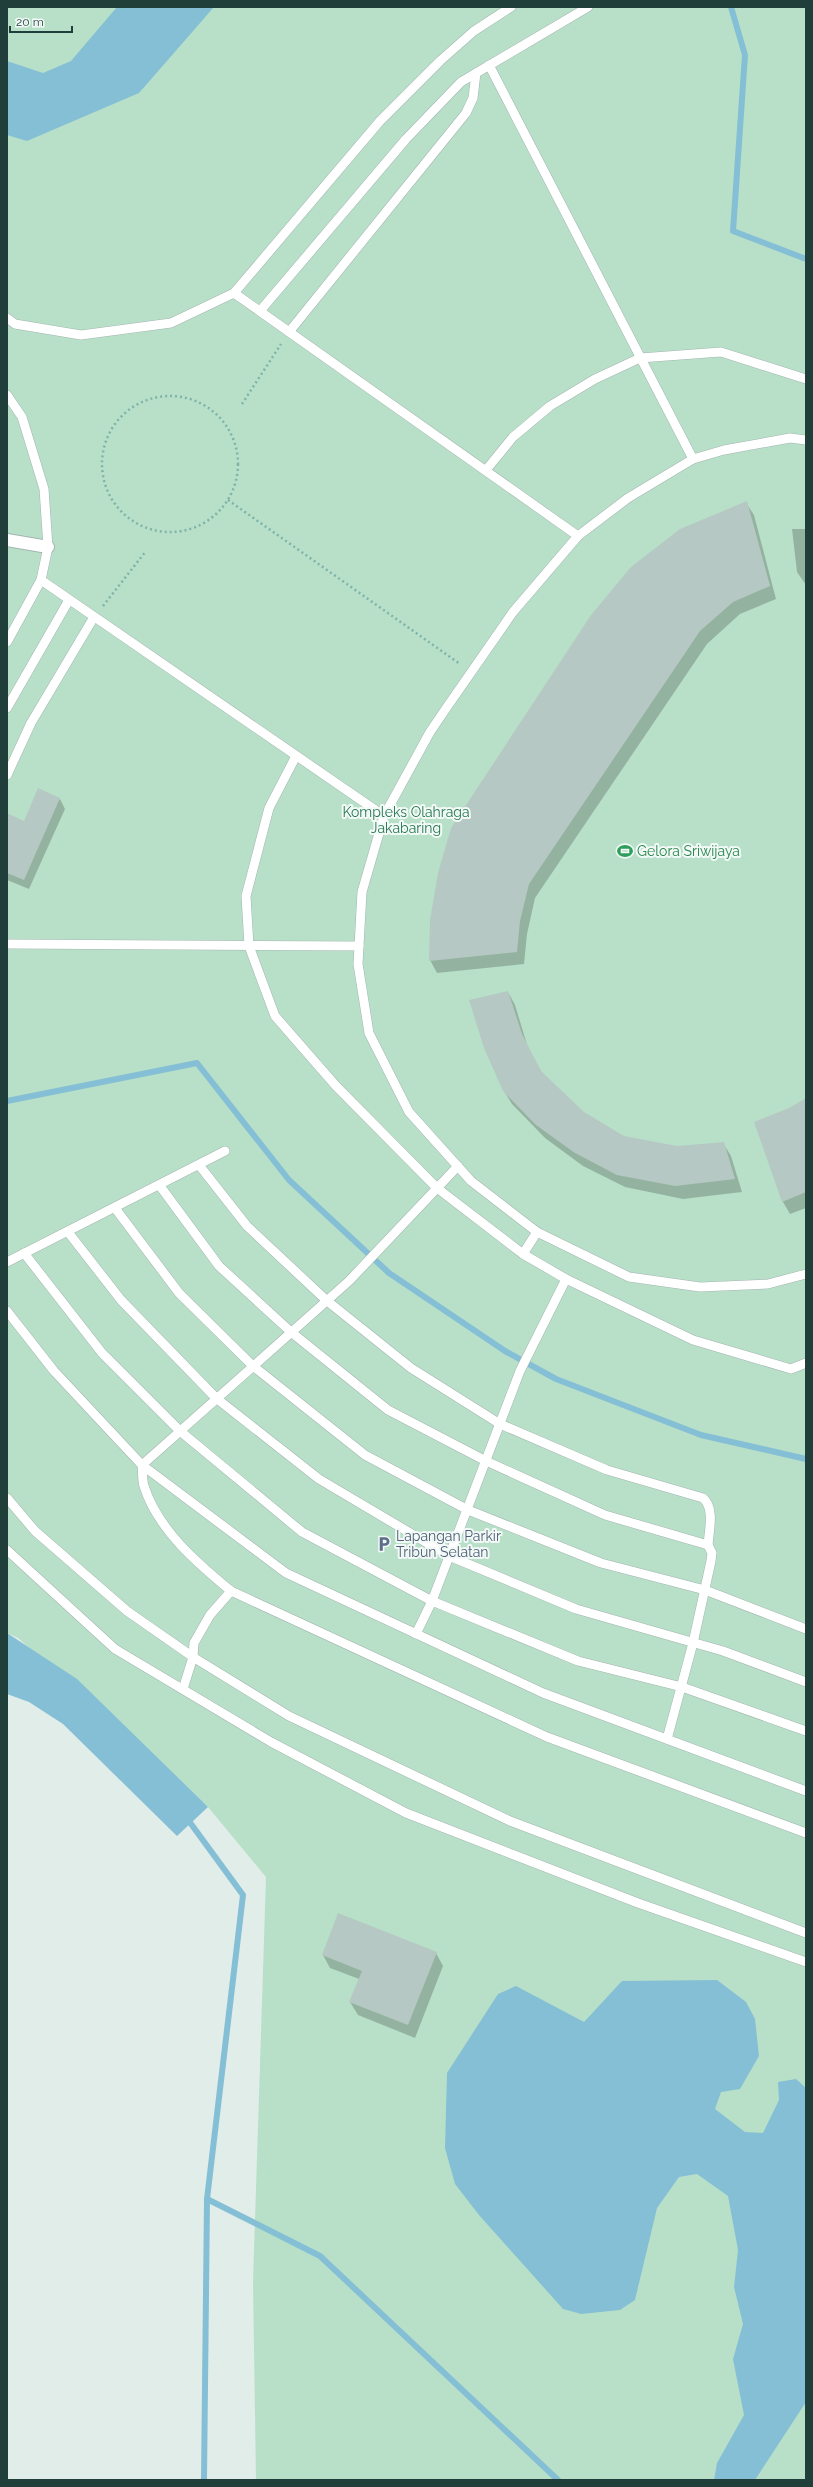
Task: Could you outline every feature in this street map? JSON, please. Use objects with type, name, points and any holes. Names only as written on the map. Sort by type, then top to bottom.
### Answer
[{"type":"street","points":[[7,540],[48,547]]},
{"type":"lane","points":[[7,318],[15,324],[81,335],[171,323],[234,292],[380,121],[440,61],[474,31],[511,7]]},
{"type":"lane","points":[[260,311],[406,139],[461,82],[588,7]]},
{"type":"lane","points":[[489,65],[693,459]]},
{"type":"lane","points":[[289,332],[466,113],[473,98],[476,73]]},
{"type":"lane","points":[[234,292],[578,536]]},
{"type":"lane","points":[[486,470],[513,437],[550,406],[595,379],[640,358],[721,352],[806,380]]},
{"type":"lane","points":[[7,395],[22,417],[44,489],[48,547],[41,580],[7,642]]},
{"type":"lane","points":[[806,440],[790,438],[724,450],[693,459],[628,498],[578,536],[513,612],[430,732],[384,816],[362,892],[358,964],[369,1033],[408,1112],[470,1180],[538,1232],[630,1277],[700,1287],[768,1284],[806,1274]]},
{"type":"lane","points":[[41,580],[384,816]]},
{"type":"lane","points":[[7,708],[69,600]]},
{"type":"lane","points":[[7,775],[31,723],[94,617]]},
{"type":"lane","points":[[296,756],[269,808],[246,896],[249,946],[275,1016],[336,1086],[437,1188],[523,1254],[566,1279],[693,1340],[791,1369],[806,1363]]},
{"type":"lane","points":[[7,944],[359,946]]},
{"type":"lane","points":[[7,1262],[160,1186],[225,1151]]},
{"type":"lane","points":[[199,1165],[247,1226],[326,1300],[411,1368],[500,1424],[607,1470],[703,1498],[707,1501],[710,1514],[708,1545],[712,1553],[711,1561],[693,1643],[667,1739]]},
{"type":"lane","points":[[142,1465],[349,1281],[357,1270],[458,1166]]},
{"type":"lane","points":[[160,1186],[219,1266],[291,1332],[388,1410],[486,1461],[605,1515],[708,1545]]},
{"type":"lane","points":[[115,1208],[179,1293],[253,1366],[365,1454],[468,1510],[601,1563],[705,1590],[806,1629]]},
{"type":"lane","points":[[68,1232],[121,1300],[216,1398],[319,1479],[449,1556],[576,1609],[722,1651],[806,1682]]},
{"type":"lane","points":[[523,1254],[538,1232]]},
{"type":"lane","points":[[24,1254],[102,1353],[180,1431],[302,1532],[432,1600],[578,1661],[682,1686],[806,1731]]},
{"type":"lane","points":[[416,1634],[432,1600],[468,1510],[520,1371],[566,1279]]},
{"type":"lane","points":[[7,1311],[54,1372],[142,1465],[286,1573],[543,1693],[806,1791]]},
{"type":"lane","points":[[142,1465],[144,1486],[164,1524],[199,1565],[231,1591],[548,1737],[806,1833]]},
{"type":"lane","points":[[7,1498],[35,1531],[127,1611],[193,1657],[289,1716],[510,1821],[806,1933]]},
{"type":"lane","points":[[7,1550],[115,1649],[271,1742],[406,1813],[638,1902],[806,1962]]},
{"type":"lane","points":[[183,1689],[193,1657],[194,1643],[210,1615],[231,1591]]},
{"type":"path","points":[[242,404],[289,332]]},
{"type":"path","points":[[168,395],[190,398],[210,408],[226,424],[236,443],[239,463],[236,482],[228,500],[216,515],[199,526],[180,531],[158,531],[137,523],[120,509],[108,491],[102,469],[104,447],[112,427],[127,410],[146,400],[168,395]]},
{"type":"path","points":[[228,500],[471,672]]},
{"type":"path","points":[[94,617],[146,551]]},
{"type":"green space","name":"Kompleks Olahraga Jakabaring","points":[[7,7],[806,7],[806,2480],[256,2480],[253,2282],[266,1877],[208,1807],[18,1638],[7,1633]]},
{"type":"water","points":[[117,7],[214,7],[139,93],[27,141],[7,135],[7,61],[43,73],[71,61]]},
{"type":"water","points":[[7,1633],[77,1679],[208,1807],[177,1836],[63,1724],[29,1702],[7,1694]]},
{"type":"water","points":[[717,1980],[746,2002],[755,2019],[759,2056],[740,2089],[721,2092],[715,2109],[745,2132],[763,2133],[779,2100],[778,2082],[796,2079],[806,2088],[806,2402],[755,2480],[714,2480],[717,2463],[744,2415],[733,2359],[743,2324],[734,2287],[738,2250],[728,2196],[697,2174],[679,2177],[657,2208],[635,2300],[620,2310],[581,2314],[563,2309],[479,2215],[455,2184],[445,2148],[447,2073],[498,1994],[516,1986],[584,2022],[622,1981]]},
{"type":"building","points":[[747,501],[770,586],[733,602],[700,631],[529,884],[520,921],[517,952],[429,961],[430,920],[438,873],[451,828],[591,615],[631,567],[680,529]]},
{"type":"building","points":[[38,788],[60,798],[24,880],[7,873],[7,813],[24,821]]},
{"type":"building","points":[[508,991],[522,1034],[541,1071],[584,1112],[624,1136],[677,1146],[724,1142],[735,1179],[675,1186],[617,1175],[575,1153],[536,1125],[503,1091],[484,1048],[469,1000]]},
{"type":"building","points":[[806,1098],[806,1192],[782,1202],[754,1122],[789,1108]]},
{"type":"building","points":[[338,1913],[437,1952],[408,2025],[349,2002],[362,1971],[322,1955]]},
{"type":"waterway","points":[[731,7],[745,55],[733,231],[806,259]]},
{"type":"waterway","points":[[7,1101],[197,1063],[289,1180],[389,1273],[505,1351],[556,1379],[701,1435],[806,1459]]},
{"type":"waterway","points":[[186,1817],[243,1895],[207,2199],[204,2480]]},
{"type":"waterway","points":[[207,2199],[320,2256],[558,2480]]},
{"type":"place","name":"Gelora Sriwijaya","points":[[625,851]]},
{"type":"place","name":"Lapangan Parkir Tribun Selatan","points":[[384,1544]]}]
